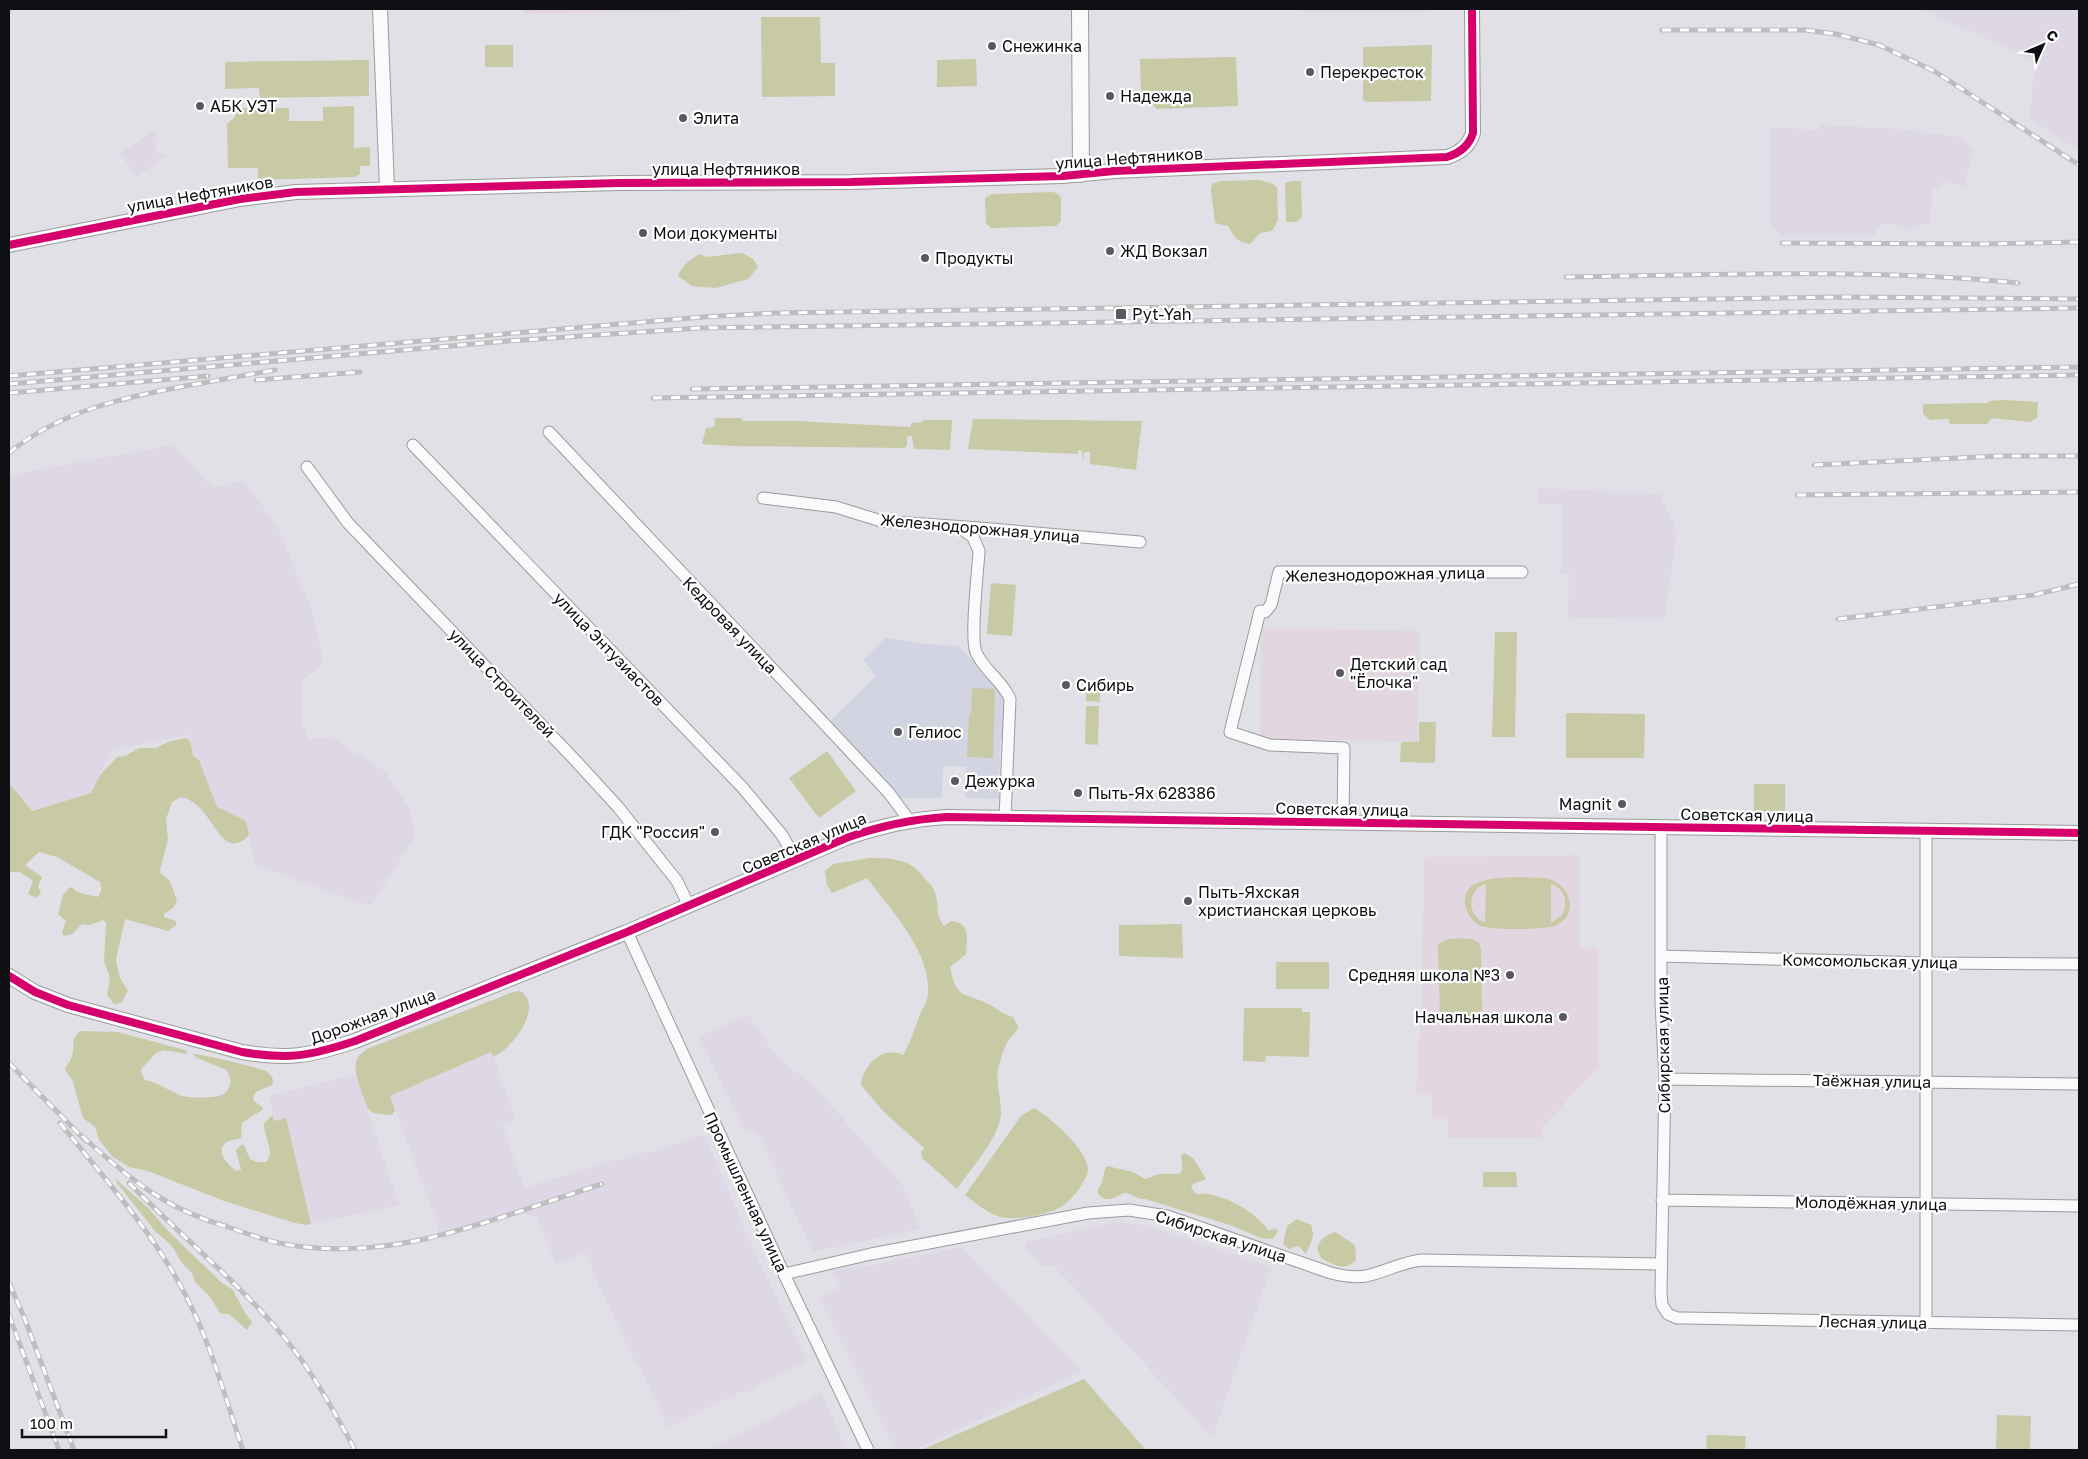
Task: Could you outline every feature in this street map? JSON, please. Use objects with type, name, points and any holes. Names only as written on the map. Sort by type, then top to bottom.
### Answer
[{"type":"main road","points":[[1080,9],[1081,174]]},
{"type":"street","points":[[380,9],[387,189]]},
{"type":"street","name":"улица Нефтяников","points":[[9,245],[260,195],[387,189],[638,183],[851,182],[1063,176],[1196,167],[1447,157],[1462,150],[1469,142],[1473,133],[1472,9]]},
{"type":"street","name":"Кедровая улица","points":[[549,432],[853,754],[889,793],[910,820]]},
{"type":"street","name":"улица Энтузиастов","points":[[413,445],[742,787],[782,835],[796,860]]},
{"type":"street","name":"улица Строителей","points":[[307,467],[348,523],[618,807],[677,881],[689,906]]},
{"type":"street","name":"Железнодорожная улица","points":[[763,498],[836,507],[881,521],[1140,542]]},
{"type":"street","points":[[959,527],[973,537],[979,551],[974,647],[982,662],[1006,690],[1010,699],[1005,818]]},
{"type":"street","name":"Железнодорожная улица","points":[[1343,823],[1344,748],[1270,745],[1230,732],[1260,611],[1265,612],[1271,605],[1279,572],[1522,572]]},
{"type":"street","name":"Советская улица","points":[[627,932],[864,832],[910,820],[947,817],[2079,833]]},
{"type":"street","name":"Сибирская улица","points":[[1661,827],[1661,956],[1665,1079],[1660,1264],[1662,1305],[1668,1314]]},
{"type":"street","points":[[1926,830],[1926,1323]]},
{"type":"street","name":"Дорожная улица","points":[[9,976],[35,992],[78,1008],[242,1052],[264,1056],[292,1057],[318,1052],[354,1041],[627,932]]},
{"type":"street","name":"Промышленная улица","points":[[627,932],[784,1274],[868,1450]]},
{"type":"street","name":"Комсомольская улица","points":[[1661,956],[1926,963],[2079,964]]},
{"type":"street","name":"Таёжная улица","points":[[1665,1079],[2079,1084]]},
{"type":"street","name":"Молодёжная улица","points":[[1662,1200],[2079,1206]]},
{"type":"street","name":"Сибирская улица","points":[[784,1274],[871,1254],[1088,1213],[1129,1210],[1168,1216],[1331,1273],[1345,1276],[1367,1276],[1408,1262],[1422,1260],[1660,1264]]},
{"type":"street","name":"Лесная улица","points":[[1668,1314],[1677,1318],[2079,1325]]},
{"type":"shaded area","points":[[522,9],[683,9],[683,11],[523,14]]},
{"type":"shaded area","points":[[1303,9],[1431,9],[1431,11],[1303,12]]},
{"type":"shaded area","points":[[1921,9],[2079,9],[2079,151],[2030,119],[2034,60]]},
{"type":"shaded area","points":[[1821,125],[1898,129],[1959,137],[1973,151],[1966,180],[1967,186],[1943,182],[1941,188],[1933,187],[1930,224],[1924,224],[1911,230],[1889,224],[1881,224],[1874,235],[1781,236],[1771,225],[1770,127],[1820,130]]},
{"type":"shaded area","points":[[155,130],[156,153],[165,153],[165,157],[136,177],[120,153]]},
{"type":"shaded area","points":[[173,445],[213,488],[243,480],[277,526],[312,609],[323,662],[320,667],[301,681],[302,723],[308,739],[332,738],[384,770],[410,809],[415,835],[371,906],[254,865],[246,821],[217,807],[199,760],[193,756],[188,735],[112,750],[91,793],[31,811],[9,783],[9,475]]},
{"type":"shaded area","points":[[1538,488],[1660,494],[1675,528],[1676,540],[1664,620],[1568,617],[1569,574],[1561,574],[1563,505],[1539,503]]},
{"type":"shaded area","name":"Детский сад \"Ёлочка\"","points":[[1261,628],[1420,631],[1418,742],[1267,739],[1260,735]]},
{"type":"shaded area","points":[[885,638],[926,644],[959,646],[1006,697],[1005,740],[1000,740],[999,799],[965,798],[966,767],[943,766],[942,798],[899,798],[830,721],[876,676],[863,660]]},
{"type":"shaded area","name":"Средняя школа №3","points":[[1580,855],[1580,948],[1598,948],[1599,1066],[1541,1129],[1541,1138],[1448,1138],[1448,1119],[1433,1118],[1431,1093],[1416,1093],[1422,1001],[1424,857]]},
{"type":"shaded area","points":[[748,1015],[778,1058],[812,1084],[904,1187],[920,1229],[813,1252],[760,1138],[757,1137],[753,1129],[745,1133],[699,1036]]},
{"type":"shaded area","points":[[492,1052],[515,1119],[502,1124],[524,1188],[614,1160],[616,1161],[646,1151],[647,1153],[704,1134],[759,1262],[807,1361],[755,1386],[755,1389],[745,1394],[743,1391],[668,1428],[639,1365],[636,1365],[584,1252],[556,1264],[537,1218],[526,1213],[443,1239],[390,1096]]},
{"type":"shaded area","points":[[356,1074],[399,1205],[311,1224],[286,1119],[274,1121],[269,1096]]},
{"type":"shaded area","points":[[1114,1222],[1146,1225],[1250,1259],[1271,1268],[1214,1433],[1210,1435],[1054,1266],[1042,1266],[1025,1247],[1027,1242]]},
{"type":"shaded area","points":[[961,1247],[1082,1371],[915,1450],[895,1450],[818,1296],[841,1287],[832,1270],[867,1266]]},
{"type":"shaded area","points":[[821,1393],[847,1450],[708,1450],[770,1419]]},
{"type":"green space","points":[[761,17],[820,17],[821,63],[835,63],[835,96],[762,97]]},
{"type":"green space","points":[[485,45],[513,45],[513,67],[485,67]]},
{"type":"green space","points":[[1432,45],[1431,101],[1367,102],[1363,100],[1363,47]]},
{"type":"green space","points":[[1236,57],[1238,106],[1157,109],[1141,95],[1140,59]]},
{"type":"green space","points":[[976,59],[977,86],[937,87],[937,60]]},
{"type":"green space","points":[[369,60],[369,96],[260,98],[259,88],[225,89],[225,62]]},
{"type":"green space","points":[[354,106],[354,148],[370,147],[370,166],[360,166],[360,174],[355,177],[258,180],[258,168],[228,168],[227,124],[235,117],[235,108],[289,108],[289,121],[323,121],[323,107]]},
{"type":"green space","points":[[1260,180],[1273,184],[1277,188],[1278,220],[1272,231],[1260,233],[1250,244],[1236,238],[1228,226],[1215,223],[1211,190],[1212,184],[1221,181]]},
{"type":"green space","points":[[1301,181],[1302,217],[1297,222],[1286,222],[1285,183]]},
{"type":"green space","points":[[1053,192],[1061,198],[1061,221],[1056,226],[991,228],[986,223],[985,198],[992,194]]},
{"type":"green space","points":[[742,253],[753,259],[758,267],[748,279],[716,288],[692,286],[678,276],[684,266],[699,254],[706,257]]},
{"type":"green space","points":[[1989,401],[2038,402],[2037,418],[2030,422],[1992,418],[1987,424],[1950,424],[1948,419],[1930,420],[1923,414],[1923,404],[1988,403]]},
{"type":"green space","points":[[715,418],[742,418],[742,421],[794,421],[911,427],[911,423],[923,422],[923,420],[952,420],[950,450],[914,449],[912,436],[907,436],[907,445],[904,448],[702,444],[706,428],[714,427]]},
{"type":"green space","points":[[973,419],[1142,421],[1136,470],[1090,464],[1090,452],[1084,452],[1084,463],[1082,451],[1078,450],[1078,454],[968,449]]},
{"type":"green space","points":[[991,583],[1016,585],[1012,636],[987,634]]},
{"type":"green space","points":[[1495,632],[1517,632],[1515,737],[1492,737]]},
{"type":"green space","points":[[1086,680],[1100,680],[1100,702],[1086,701]]},
{"type":"green space","points":[[972,688],[995,689],[993,758],[967,757]]},
{"type":"green space","points":[[1086,706],[1099,706],[1098,745],[1085,744]]},
{"type":"green space","points":[[1566,713],[1645,714],[1644,758],[1566,758]]},
{"type":"green space","points":[[1419,722],[1436,722],[1435,763],[1400,762],[1401,742],[1419,742]]},
{"type":"green space","points":[[186,738],[190,741],[193,756],[199,760],[217,807],[246,821],[249,835],[238,843],[231,843],[220,835],[198,806],[190,800],[181,797],[172,802],[166,819],[168,840],[160,869],[161,874],[170,881],[177,901],[173,908],[164,914],[164,917],[176,921],[176,925],[168,931],[125,919],[116,960],[120,978],[128,991],[121,1003],[114,1004],[107,995],[110,978],[104,961],[106,923],[103,920],[90,925],[82,924],[72,934],[64,936],[62,932],[66,921],[58,914],[63,895],[69,888],[72,887],[77,892],[97,897],[101,890],[100,882],[57,857],[39,852],[25,865],[42,877],[38,887],[41,893],[36,898],[28,894],[33,881],[20,872],[9,872],[9,783],[32,811],[91,793],[100,775],[117,757],[125,756],[139,748],[156,748],[170,741]]},
{"type":"green space","points":[[827,751],[856,791],[819,818],[789,778]]},
{"type":"green space","points":[[1754,784],[1785,784],[1785,811],[1754,812]]},
{"type":"green space","points":[[870,858],[886,858],[901,861],[921,873],[934,891],[939,916],[944,926],[951,921],[957,922],[965,928],[966,954],[950,967],[956,986],[964,994],[983,1001],[1004,1014],[1013,1017],[1018,1026],[1006,1044],[998,1070],[1001,1114],[997,1129],[988,1146],[957,1189],[922,1158],[921,1152],[924,1148],[884,1112],[861,1085],[866,1070],[875,1059],[888,1053],[903,1055],[928,995],[928,979],[917,948],[898,918],[867,878],[832,893],[827,885],[825,871],[833,864]]},
{"type":"green space","points":[[1506,877],[1553,880],[1560,885],[1569,898],[1568,913],[1557,925],[1534,929],[1491,928],[1477,924],[1469,916],[1465,899],[1469,889],[1478,883]],"holes":[[[1486,884],[1485,923],[1475,915],[1471,904],[1474,892]],[[1551,884],[1560,889],[1565,901],[1562,915],[1551,923]]]},
{"type":"green space","points":[[1182,924],[1183,958],[1119,956],[1119,925]]},
{"type":"green space","points":[[1448,939],[1472,939],[1478,942],[1481,948],[1482,1018],[1475,1024],[1446,1024],[1440,1017],[1438,946]]},
{"type":"green space","points":[[1276,962],[1329,962],[1329,989],[1276,989]]},
{"type":"green space","points":[[520,991],[527,998],[529,1007],[527,1016],[523,1027],[516,1037],[501,1052],[493,1057],[491,1052],[390,1096],[395,1110],[392,1115],[373,1113],[368,1109],[358,1083],[356,1068],[358,1057],[363,1052],[513,992]]},
{"type":"green space","points":[[1244,1008],[1302,1008],[1302,1012],[1310,1012],[1309,1057],[1266,1056],[1265,1062],[1243,1061]]},
{"type":"green space","points":[[81,1031],[118,1032],[185,1050],[188,1054],[163,1050],[156,1053],[142,1068],[141,1072],[145,1080],[182,1096],[204,1098],[222,1095],[227,1091],[231,1082],[227,1070],[197,1058],[193,1054],[242,1064],[269,1073],[273,1080],[272,1085],[256,1092],[253,1097],[254,1101],[263,1110],[242,1123],[241,1138],[230,1140],[224,1144],[222,1148],[223,1157],[236,1171],[241,1170],[236,1150],[241,1145],[244,1145],[250,1159],[256,1162],[266,1162],[270,1153],[264,1123],[273,1115],[274,1121],[286,1118],[311,1224],[295,1223],[224,1201],[148,1171],[129,1167],[113,1157],[99,1140],[95,1127],[83,1118],[72,1079],[65,1070],[72,1055],[75,1037]]},
{"type":"green space","points":[[1034,1108],[1058,1126],[1075,1144],[1086,1162],[1087,1175],[1073,1196],[1061,1207],[1039,1215],[1003,1218],[984,1209],[965,1195],[1021,1116]]},
{"type":"green space","points":[[1184,1153],[1193,1158],[1206,1179],[1193,1184],[1191,1187],[1195,1193],[1218,1196],[1242,1207],[1257,1218],[1269,1231],[1275,1228],[1278,1231],[1273,1239],[1261,1238],[1230,1225],[1127,1193],[1112,1199],[1105,1199],[1098,1194],[1098,1189],[1102,1183],[1107,1166],[1133,1172],[1145,1179],[1159,1174],[1177,1174],[1181,1172],[1181,1156]]},
{"type":"green space","points":[[1483,1172],[1516,1172],[1517,1187],[1483,1187]]},
{"type":"green space","points":[[116,1179],[148,1208],[168,1231],[222,1283],[233,1290],[252,1322],[247,1330],[229,1314],[221,1314],[210,1297],[195,1282],[192,1273],[182,1263],[172,1246],[155,1231],[117,1183]]},
{"type":"green space","points":[[1297,1219],[1311,1225],[1312,1240],[1306,1254],[1298,1246],[1289,1249],[1283,1244],[1287,1226]]},
{"type":"green space","points":[[1335,1232],[1355,1245],[1356,1260],[1352,1264],[1339,1266],[1321,1258],[1317,1248],[1320,1242],[1324,1237]]},
{"type":"green space","points":[[1084,1379],[1146,1450],[921,1450]]},
{"type":"green space","points":[[1997,1415],[2031,1416],[2030,1450],[1996,1450]]},
{"type":"green space","points":[[1707,1435],[1746,1436],[1745,1450],[1706,1450]]},
{"type":"railway","points":[[1662,30],[1805,30],[1836,34],[1879,45],[1934,71],[2079,165]]},
{"type":"railway","points":[[1782,243],[1982,244],[2079,242]]},
{"type":"railway","points":[[1566,277],[1849,274],[1962,278],[2018,283]]},
{"type":"railway","points":[[9,376],[703,317],[774,313],[1843,297],[2079,299]]},
{"type":"railway","points":[[9,384],[508,341],[700,328],[2079,308]]},
{"type":"railway","points":[[692,389],[2079,367]]},
{"type":"railway","points":[[9,453],[49,426],[92,408],[161,391],[275,370]]},
{"type":"railway","points":[[256,380],[360,372]]},
{"type":"railway","points":[[653,398],[2079,375]]},
{"type":"railway","points":[[9,393],[208,376]]},
{"type":"railway","points":[[1814,465],[1998,456],[2079,456]]},
{"type":"railway","points":[[1797,495],[2079,492]]},
{"type":"railway","points":[[1838,619],[2034,595],[2079,584]]},
{"type":"railway","points":[[9,1063],[86,1141]]},
{"type":"railway","points":[[60,1123],[143,1227],[185,1294],[217,1371],[243,1450]]},
{"type":"railway","points":[[82,1136],[139,1183],[159,1197],[184,1210],[266,1240],[316,1248],[374,1247],[429,1238],[495,1220],[602,1184]]},
{"type":"railway","points":[[129,1183],[208,1258],[266,1316],[284,1337],[313,1377],[355,1450]]},
{"type":"railway","points":[[9,1283],[24,1317],[74,1450]]},
{"type":"railway","points":[[9,1315],[59,1450]]},
{"type":"cycle path","points":[[9,245],[240,199],[296,192],[619,183],[851,182],[1063,176],[1114,171],[1447,157],[1463,148],[1469,142],[1473,133],[1472,9]]},
{"type":"cycle path","points":[[9,976],[35,992],[68,1005],[242,1052],[286,1056],[312,1053],[355,1041],[627,932],[846,838],[871,830],[921,819],[947,817],[2079,833]]},
{"type":"place","name":"Снежинка","points":[[992,46]]},
{"type":"place","name":"Перекресток","points":[[1310,72]]},
{"type":"place","name":"Надежда","points":[[1110,96]]},
{"type":"place","name":"АБК УЭТ","points":[[200,106]]},
{"type":"place","name":"Элита","points":[[683,118]]},
{"type":"place","name":"Мои документы","points":[[643,233]]},
{"type":"place","name":"ЖД Вокзал","points":[[1110,251]]},
{"type":"place","name":"Продукты","points":[[925,258]]},
{"type":"place","name":"Pyt-Yah","points":[[1121,314]]},
{"type":"place","name":"Детский сад \"Ёлочка\"","points":[[1340,673]]},
{"type":"place","name":"Сибирь","points":[[1066,685]]},
{"type":"place","name":"Гелиос","points":[[898,732]]},
{"type":"place","name":"Дежурка","points":[[955,781]]},
{"type":"place","name":"Пыть-Ях 628386","points":[[1078,793]]},
{"type":"place","name":"Magnit","points":[[1622,804]]},
{"type":"place","name":"ГДК \"Россия\"","points":[[715,832]]},
{"type":"place","name":"Пыть-Яхская христианская церковь","points":[[1188,901]]},
{"type":"place","name":"Средняя школа №3","points":[[1510,975]]},
{"type":"place","name":"Начальная школа","points":[[1563,1017]]}]
